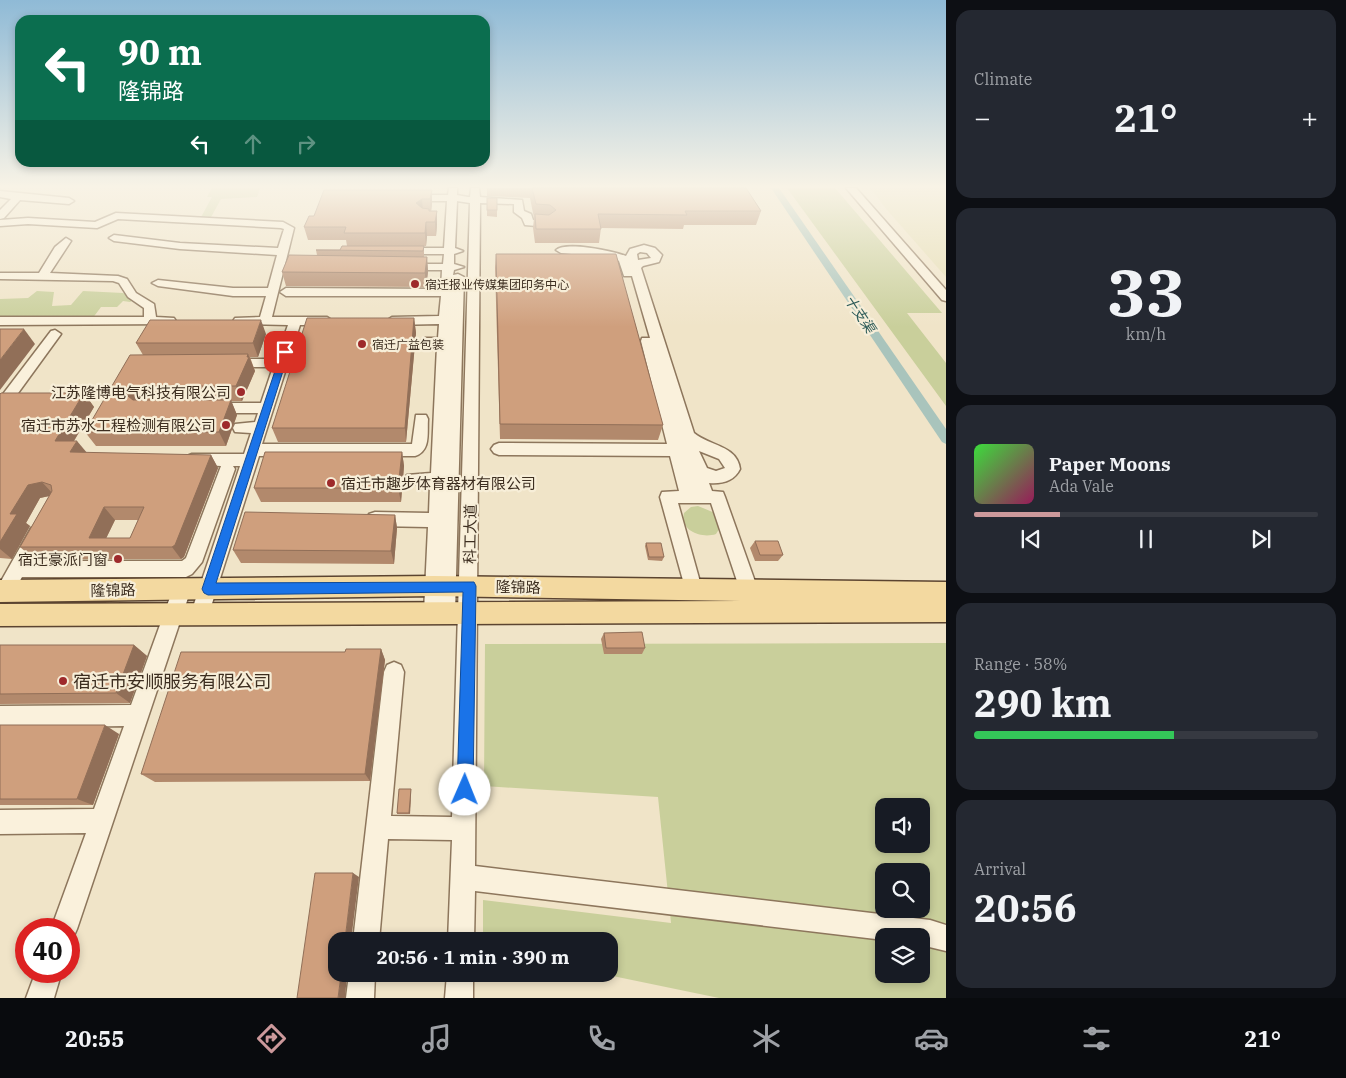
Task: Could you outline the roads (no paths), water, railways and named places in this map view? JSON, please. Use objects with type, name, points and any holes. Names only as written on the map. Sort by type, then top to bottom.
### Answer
[{"type":"main road","name":"隆锦路","points":[[2,591],[98,580],[182,589],[458,586],[946,593]]},
{"type":"main road","name":"隆锦路","points":[[0,615],[946,611]]},
{"type":"street","points":[[265,321],[288,235]]},
{"type":"street","name":"科工大道","points":[[453,235],[454,251],[445,479],[458,586],[457,612]]},
{"type":"street","name":"科工大道","points":[[461,932],[464,830],[457,612],[465,235]]},
{"type":"street","points":[[891,235],[946,297]]},
{"type":"street","points":[[114,238],[180,246],[284,252]]},
{"type":"street","points":[[42,277],[52,265],[58,248],[66,240]]},
{"type":"street","points":[[561,250],[594,251],[613,254],[629,262],[679,441],[689,497]]},
{"type":"street","points":[[391,251],[454,251]]},
{"type":"street","points":[[0,276],[97,277],[123,281],[132,295],[150,307],[150,321]]},
{"type":"street","points":[[158,283],[233,292],[273,292]]},
{"type":"street","points":[[174,460],[251,455],[410,451],[419,447],[421,423],[447,427],[442,381],[450,342],[445,320],[452,293]]},
{"type":"street","points":[[375,321],[445,320]]},
{"type":"street","points":[[0,321],[178,321]]},
{"type":"street","points":[[226,321],[345,321]]},
{"type":"street","points":[[200,614],[281,363],[296,340],[295,321]]},
{"type":"street","points":[[0,408],[55,334]]},
{"type":"street","points":[[425,342],[450,342]]},
{"type":"street","points":[[199,408],[267,408]]},
{"type":"street","points":[[240,428],[260,427]]},
{"type":"street","points":[[679,441],[698,471],[706,497]]},
{"type":"street","points":[[499,449],[679,441],[723,454],[728,458],[732,469],[730,474],[719,478],[698,471]]},
{"type":"street","points":[[17,569],[98,580],[180,570],[191,566],[226,469]]},
{"type":"street","points":[[413,480],[445,479],[437,520],[458,586]]},
{"type":"street","points":[[693,589],[668,497],[717,497],[749,590]]},
{"type":"street","points":[[210,514],[232,515]]},
{"type":"street","points":[[362,518],[437,520]]},
{"type":"street","points":[[2,591],[17,569],[45,519]]},
{"type":"street","points":[[68,918],[182,589]]},
{"type":"street","points":[[367,932],[394,672]]},
{"type":"street","points":[[0,717],[138,715]]},
{"type":"street","points":[[0,822],[101,821]]},
{"type":"street","points":[[378,827],[464,830]]},
{"type":"street","points":[[462,877],[930,933],[946,938]]},
{"type":"street","points":[[360,998],[361,982]]},
{"type":"street","points":[[459,998],[460,982]]},
{"type":"street","points":[[40,998],[45,983]]},
{"type":"lane","points":[[392,266],[453,267]]},
{"type":"lane","points":[[286,292],[452,293]]},
{"type":"lane","points":[[213,364],[281,363]]},
{"type":"lane","points":[[426,381],[442,381]]},
{"type":"waterway","name":"十支渠","points":[[807,235],[946,439]]},
{"type":"place","name":"宿迁报业传媒集团印务中心","points":[[415,284]]},
{"type":"place","name":"宿迁广益包装","points":[[362,344]]},
{"type":"place","name":"江苏隆博电气科技有限公司","points":[[241,392]]},
{"type":"place","name":"宿迁市苏水工程检测有限公司","points":[[226,425]]},
{"type":"place","name":"宿迁市趣步体育器材有限公司","points":[[331,483]]},
{"type":"place","name":"宿迁豪派门窗","points":[[118,559]]},
{"type":"place","name":"宿迁市安顺服务有限公司","points":[[63,681]]}]
